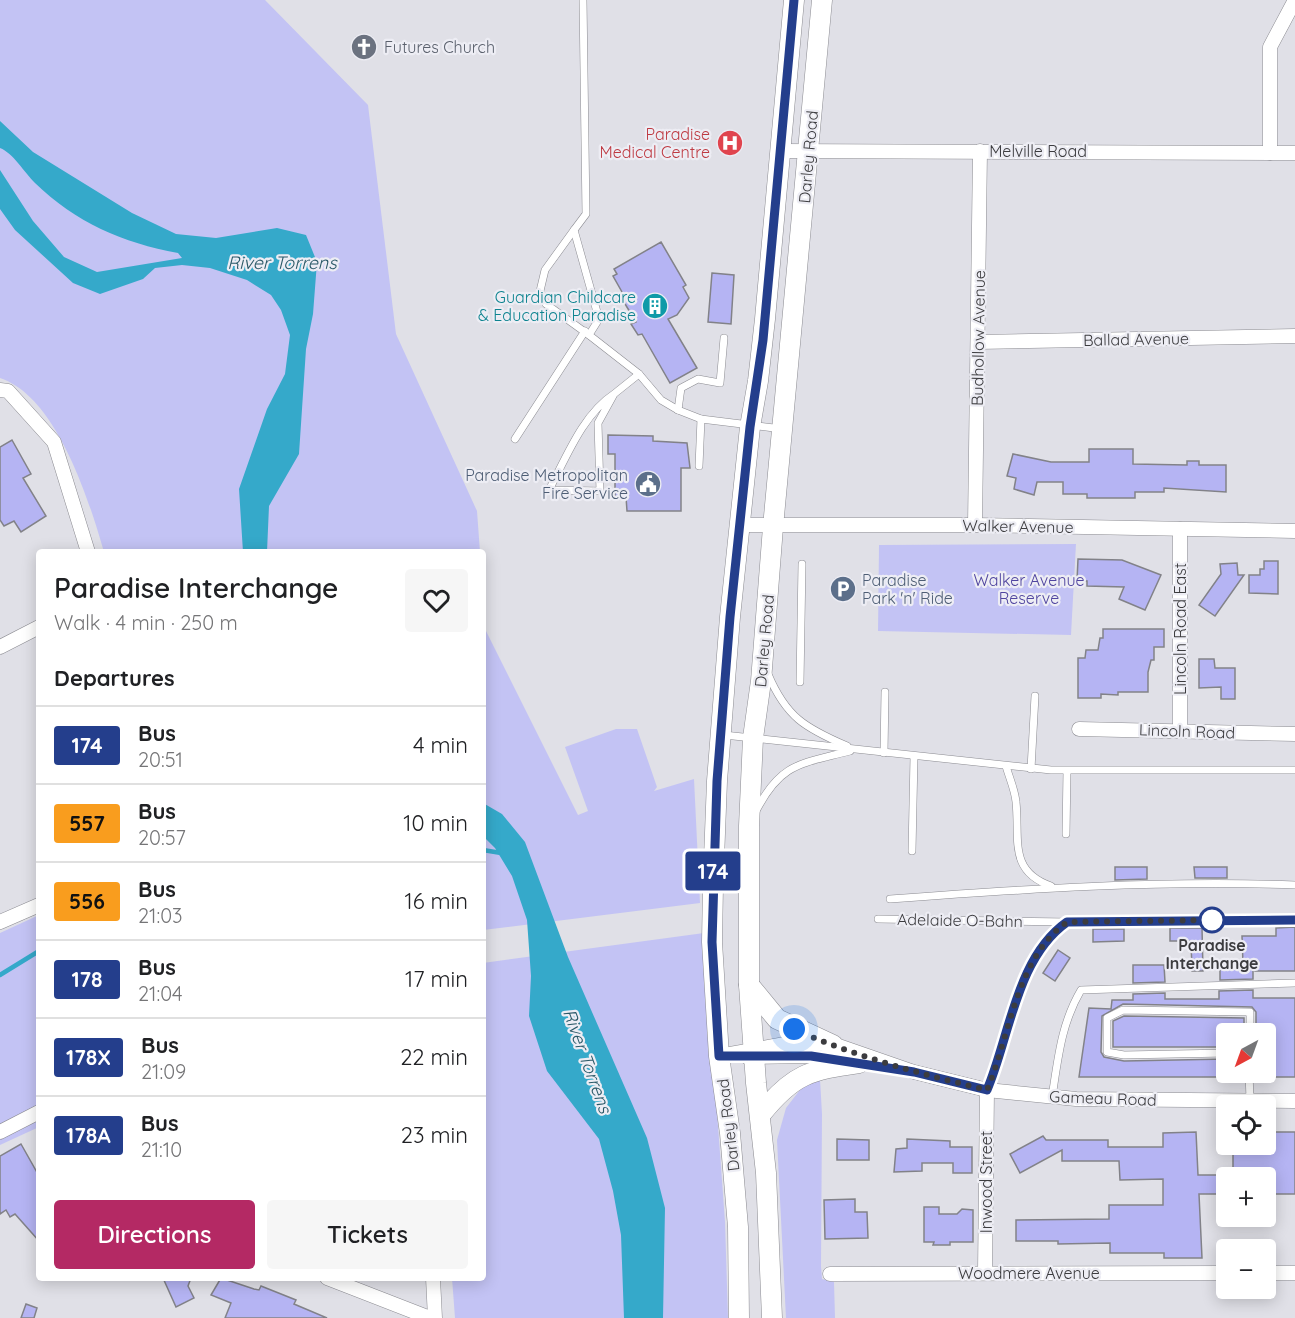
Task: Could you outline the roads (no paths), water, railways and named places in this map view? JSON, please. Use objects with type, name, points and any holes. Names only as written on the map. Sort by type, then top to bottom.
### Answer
[{"type":"main road","name":"Darley Road","points":[[739,1318],[738,1227],[730,1133],[719,1056],[712,942],[713,885],[722,734],[740,525],[750,427],[758,381],[794,0]]},
{"type":"main road","name":"Darley Road","points":[[772,1318],[771,1238],[749,985],[747,886],[749,826],[753,738],[763,662],[773,527],[822,0]]},
{"type":"main road","points":[[749,985],[777,1019],[833,1045]]},
{"type":"main road","points":[[761,1114],[785,1089],[808,1072],[859,1063]]},
{"type":"street","points":[[1270,153],[1270,47],[1295,0]]},
{"type":"street","name":"Melville Road","points":[[780,151],[809,149],[1295,153]]},
{"type":"street","name":"Budhollow Avenue","points":[[975,525],[980,150]]},
{"type":"street","name":"Ballad Avenue","points":[[978,342],[1295,336]]},
{"type":"street","points":[[0,390],[8,390],[54,442],[87,549]]},
{"type":"street","name":"Walker Avenue","points":[[740,525],[773,527],[975,525],[1295,531]]},
{"type":"street","name":"Lincoln Road East","points":[[1180,529],[1180,730]]},
{"type":"street","points":[[0,647],[36,629]]},
{"type":"street","name":"Lincoln Road","points":[[1079,729],[1295,734]]},
{"type":"street","points":[[0,922],[36,906]]},
{"type":"street","name":"Gameau Road","points":[[719,1056],[755,1053],[801,1043],[833,1045],[914,1072]]},
{"type":"street","name":"Gameau Road","points":[[755,1053],[811,1056],[859,1063],[914,1072],[987,1090],[1052,1097],[1216,1099]]},
{"type":"street","name":"Inwood Street","points":[[986,1274],[987,1090]]},
{"type":"street","name":"Gameau Road","points":[[1276,1101],[1295,1101]]},
{"type":"street","points":[[0,1132],[36,1114]]},
{"type":"street","name":"Woodmere Avenue","points":[[830,1274],[1216,1273]]},
{"type":"street","points":[[1276,1273],[1295,1273]]},
{"type":"street","points":[[335,1281],[432,1318],[433,1281]]},
{"type":"lane","points":[[583,0],[586,214],[545,270],[540,291],[546,304],[639,374],[661,399],[678,410],[701,419],[750,427],[783,429]]},
{"type":"lane","points":[[515,440],[587,333],[599,319],[574,230]]},
{"type":"lane","points":[[678,410],[681,388],[698,379],[720,383],[724,338]]},
{"type":"lane","points":[[614,394],[598,423],[600,491],[549,490],[587,422],[601,402],[639,374]]},
{"type":"lane","points":[[699,466],[701,419]]},
{"type":"lane","points":[[800,682],[802,564]]},
{"type":"lane","points":[[763,662],[779,697],[793,716],[813,731],[855,749]]},
{"type":"lane","points":[[884,753],[885,692]]},
{"type":"lane","points":[[1030,769],[1035,696]]},
{"type":"lane","points":[[722,734],[1030,769],[1067,771],[1295,770]]},
{"type":"lane","points":[[749,826],[768,788],[783,772],[855,749]]},
{"type":"lane","points":[[912,851],[915,757]]},
{"type":"lane","points":[[1006,766],[1016,800],[1019,859],[1024,870],[1035,880],[1055,887]]},
{"type":"lane","points":[[1066,834],[1067,771]]},
{"type":"lane","name":"Adelaide O-Bahn","points":[[890,899],[1055,887],[1248,883],[1295,885]]},
{"type":"lane","name":"Adelaide O-Bahn","points":[[878,919],[1067,922],[1295,920]]},
{"type":"lane","points":[[987,1090],[1035,959],[1053,932],[1067,922]]},
{"type":"lane","points":[[1052,1097],[1056,1057],[1069,1011],[1081,990],[1295,983]]},
{"type":"lane","points":[[1216,1053],[1124,1055],[1107,1052],[1107,1018],[1123,1010],[1250,1012],[1250,1023]]},
{"type":"water","name":"River Torrens","points":[[0,121],[33,152],[132,213],[176,234],[216,238],[277,228],[306,235],[317,262],[313,314],[306,349],[299,454],[269,506],[267,549],[243,549],[239,489],[267,409],[285,374],[290,335],[281,310],[271,295],[247,280],[210,268],[182,265],[155,268],[143,279],[100,294],[73,283],[15,230],[0,209],[0,170],[33,221],[64,257],[97,272],[182,258],[178,253],[119,237],[83,220],[50,197],[14,158],[0,148]]},
{"type":"water","name":"River Torrens","points":[[486,805],[502,814],[525,842],[568,957],[647,1138],[665,1208],[663,1318],[624,1318],[621,1235],[613,1191],[599,1139],[547,1071],[529,1016],[531,976],[527,920],[512,876],[495,848],[486,839]]},
{"type":"waterway","points":[[486,850],[501,853]]},
{"type":"waterway","points":[[0,975],[36,953]]},
{"type":"place","name":"Futures Church","points":[[364,47]]},
{"type":"place","name":"Paradise Medical Centre","points":[[730,143]]},
{"type":"place","name":"Guardian Childcare & Education Paradise","points":[[655,306]]},
{"type":"place","name":"Paradise Metropolitan Fire Service","points":[[648,484]]},
{"type":"place","name":"Paradise Park 'n' Ride","points":[[843,589]]},
{"type":"place","name":"Paradise Interchange","points":[[1212,920]]},
{"type":"park label","name":"Walker Avenue Reserve","points":[[1029,589]]}]
